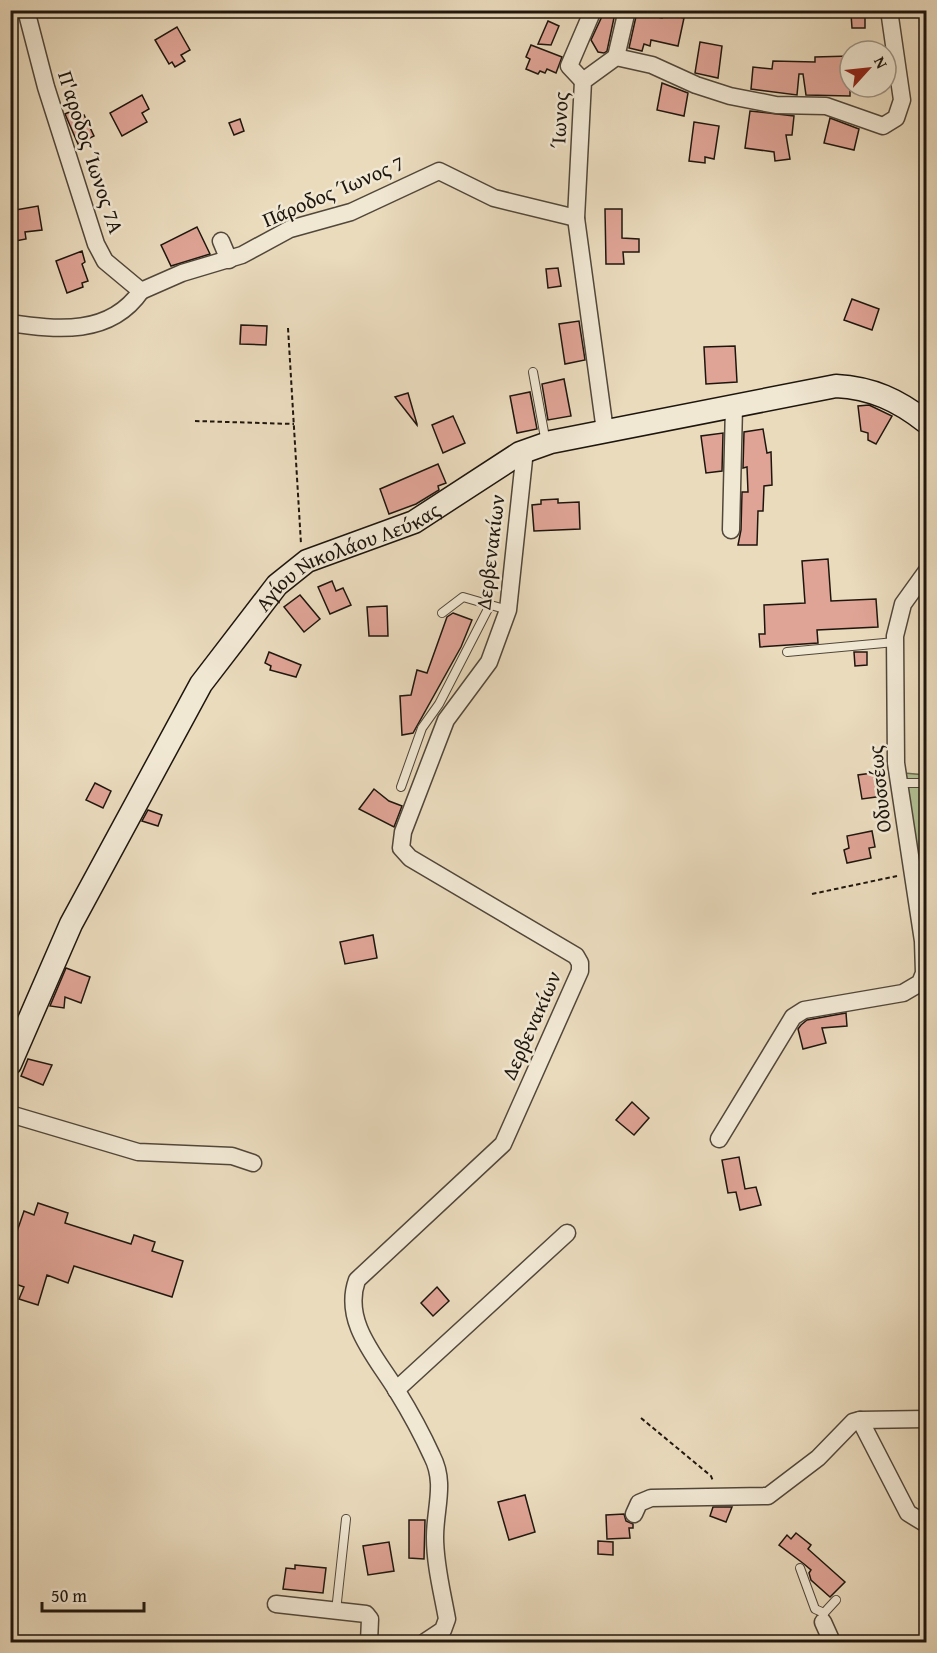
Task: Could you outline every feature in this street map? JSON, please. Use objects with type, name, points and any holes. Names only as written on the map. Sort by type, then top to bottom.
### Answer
[{"type":"main road","name":"Αγίου Νικολάου Λεύκας","points":[[10,1064],[71,924],[201,684],[277,585],[302,564],[414,522],[536,447],[605,431],[806,391],[849,387],[870,390],[892,399],[927,422]]},
{"type":"street","name":"Π'αροδος Ίωνος 7Α","points":[[26,10],[46,87],[96,244],[105,261],[141,291]]},
{"type":"street","points":[[583,81],[569,66],[593,10]]},
{"type":"street","points":[[627,10],[616,57],[652,65],[719,93],[776,105],[826,106],[871,124],[883,126],[896,118],[902,100],[890,10]]},
{"type":"street","name":"Ίωνος","points":[[605,431],[576,219],[583,81],[616,57]]},
{"type":"street","name":"Πάροδος Ίωνος 7","points":[[10,322],[53,330],[86,326],[122,310],[141,291],[182,273],[229,260],[253,250],[285,231],[351,212],[439,171],[494,198],[576,219]]},
{"type":"street","points":[[221,241],[229,260]]},
{"type":"street","points":[[731,530],[734,406]]},
{"type":"street","name":"Δερβενακίων","points":[[425,1642],[443,1630],[447,1619],[435,1537],[440,1481],[432,1454],[396,1390],[382,1373],[360,1331],[354,1313],[352,1293],[357,1280],[503,1144],[580,971],[580,963],[576,956],[410,858],[401,848],[403,832],[446,720],[489,662],[508,610],[536,447]]},
{"type":"street","name":"Οδυσσέως","points":[[719,1139],[793,1017],[804,1010],[903,993],[920,983],[924,973],[923,941],[901,783],[896,763],[895,642],[903,604],[927,572]]},
{"type":"street","points":[[10,1114],[138,1152],[232,1156],[253,1163]]},
{"type":"street","points":[[396,1390],[567,1233]]},
{"type":"street","points":[[634,1514],[639,1503],[651,1498],[768,1496],[818,1458],[853,1422],[927,1419]]},
{"type":"street","points":[[860,1420],[908,1513],[927,1524]]},
{"type":"street","points":[[276,1604],[369,1616],[369,1642]]},
{"type":"street","points":[[824,1617],[832,1642]]},
{"type":"lane","points":[[533,372],[536,447]]},
{"type":"lane","points":[[442,613],[464,597],[508,610]]},
{"type":"lane","points":[[401,787],[422,728],[439,704],[490,605]]},
{"type":"lane","points":[[787,652],[895,642]]},
{"type":"lane","points":[[901,783],[927,783]]},
{"type":"lane","points":[[336,1611],[346,1519]]},
{"type":"lane","points":[[800,1568],[815,1609],[824,1617],[836,1600]]},
{"type":"path","points":[[288,328],[302,564]]},
{"type":"path","points":[[195,421],[294,424]]},
{"type":"path","points":[[812,894],[912,872]]},
{"type":"path","points":[[641,1418],[711,1476],[717,1496]]},
{"type":"green space","points":[[904,773],[926,775],[926,920]]},
{"type":"building","points":[[605,10],[615,13],[607,51],[604,53],[598,52],[591,40]]},
{"type":"building","points":[[637,12],[662,18],[663,13],[684,18],[678,46],[651,40],[650,46],[644,44],[642,51],[629,48]]},
{"type":"building","points":[[851,14],[865,14],[865,28],[852,28]]},
{"type":"building","points":[[548,21],[559,26],[551,45],[538,44]]},
{"type":"building","points":[[177,27],[190,50],[181,55],[185,61],[175,67],[172,62],[169,64],[155,40]]},
{"type":"building","points":[[700,42],[722,46],[718,78],[695,73]]},
{"type":"building","points":[[531,45],[562,57],[556,73],[547,69],[545,73],[540,71],[538,74],[526,69],[530,59],[526,57]]},
{"type":"building","points":[[838,56],[838,96],[806,95],[803,74],[799,74],[797,95],[751,89],[753,67],[772,69],[773,61],[815,62],[815,57]]},
{"type":"building","points":[[662,83],[688,93],[684,116],[657,110]]},
{"type":"building","points":[[142,95],[149,109],[142,113],[147,122],[122,136],[110,113]]},
{"type":"building","points":[[74,110],[78,117],[84,115],[94,136],[78,144],[65,114]]},
{"type":"building","points":[[750,111],[794,116],[792,135],[786,135],[790,159],[775,161],[774,152],[745,148]]},
{"type":"building","points":[[830,118],[859,129],[854,150],[824,143]]},
{"type":"building","points":[[240,119],[244,131],[234,135],[229,123]]},
{"type":"building","points":[[694,122],[719,126],[714,159],[705,157],[705,163],[689,161]]},
{"type":"building","points":[[38,206],[42,230],[25,232],[26,239],[10,242],[10,211]]},
{"type":"building","points":[[605,209],[622,209],[622,238],[639,239],[639,252],[623,252],[624,264],[606,264]]},
{"type":"building","points":[[197,227],[210,254],[171,266],[161,245]]},
{"type":"building","points":[[82,251],[85,262],[82,264],[88,281],[82,283],[83,287],[67,293],[56,261]]},
{"type":"building","points":[[558,268],[561,286],[548,288],[546,269]]},
{"type":"building","points":[[852,299],[879,309],[872,330],[844,320]]},
{"type":"building","points":[[579,321],[585,360],[565,364],[559,324]]},
{"type":"building","points":[[241,325],[267,326],[266,345],[240,344]]},
{"type":"building","points":[[735,346],[737,382],[706,384],[704,347]]},
{"type":"building","points":[[564,379],[571,416],[548,420],[542,384]]},
{"type":"building","points":[[530,392],[537,429],[517,433],[510,396]]},
{"type":"building","points":[[408,393],[417,424],[417,425],[395,397]]},
{"type":"building","points":[[869,405],[892,416],[876,444],[868,440],[868,433],[861,431],[858,406]]},
{"type":"building","points":[[453,416],[465,443],[443,453],[432,425]]},
{"type":"building","points":[[763,429],[767,453],[771,452],[772,485],[764,486],[763,511],[758,511],[757,545],[738,545],[741,530],[742,492],[748,492],[747,467],[743,468],[744,432]]},
{"type":"building","points":[[723,433],[722,471],[706,473],[701,436]]},
{"type":"building","points":[[438,464],[446,483],[438,486],[439,490],[416,504],[389,514],[380,489]]},
{"type":"building","points":[[558,499],[558,503],[579,502],[580,529],[534,531],[532,505],[541,504],[541,500]]},
{"type":"building","points":[[828,559],[831,601],[876,599],[878,627],[817,630],[818,643],[760,647],[759,634],[765,634],[764,605],[805,603],[802,561]]},
{"type":"building","points":[[332,581],[336,591],[343,588],[351,605],[330,614],[318,587]]},
{"type":"building","points":[[300,595],[320,619],[304,632],[284,607]]},
{"type":"building","points":[[387,606],[388,636],[369,636],[367,607]]},
{"type":"building","points":[[453,613],[472,620],[461,647],[413,733],[402,735],[400,696],[411,695],[417,670],[427,673],[447,617]]},
{"type":"building","points":[[269,652],[301,665],[296,677],[270,670],[271,666],[265,663]]},
{"type":"building","points":[[854,652],[867,652],[867,665],[855,666]]},
{"type":"building","points":[[879,772],[883,796],[862,799],[858,775]]},
{"type":"building","points":[[95,783],[111,791],[103,808],[86,800]]},
{"type":"building","points":[[374,789],[389,801],[402,806],[394,827],[359,809]]},
{"type":"building","points":[[148,810],[162,815],[158,826],[142,821]]},
{"type":"building","points":[[872,831],[875,847],[869,848],[871,858],[847,863],[844,850],[849,848],[847,836]]},
{"type":"building","points":[[373,935],[377,958],[345,964],[340,942]]},
{"type":"building","points":[[66,968],[90,977],[81,1003],[65,997],[64,1008],[50,1006]]},
{"type":"building","points":[[846,1013],[847,1026],[822,1028],[826,1043],[803,1049],[798,1029],[801,1025],[807,1020]]},
{"type":"building","points":[[28,1059],[52,1065],[43,1085],[21,1076]]},
{"type":"building","points":[[632,1102],[649,1118],[634,1135],[616,1120]]},
{"type":"building","points":[[739,1157],[745,1189],[756,1187],[761,1205],[740,1210],[736,1192],[728,1193],[722,1160]]},
{"type":"building","points":[[38,1203],[68,1213],[65,1223],[131,1244],[134,1235],[155,1242],[152,1251],[183,1261],[172,1297],[74,1266],[68,1283],[47,1275],[38,1305],[19,1299],[24,1287],[10,1282],[10,1252],[24,1211],[34,1215]]},
{"type":"building","points":[[437,1287],[449,1301],[433,1316],[421,1303]]},
{"type":"building","points":[[525,1495],[535,1532],[509,1540],[498,1502]]},
{"type":"building","points":[[713,1507],[732,1507],[726,1522],[710,1516]]},
{"type":"building","points":[[624,1514],[626,1521],[633,1524],[633,1528],[629,1528],[630,1538],[607,1539],[606,1515]]},
{"type":"building","points":[[409,1520],[425,1520],[424,1559],[409,1558]]},
{"type":"building","points":[[796,1533],[811,1545],[808,1549],[845,1582],[830,1597],[811,1580],[809,1573],[811,1570],[779,1545],[787,1535],[791,1539]]},
{"type":"building","points":[[598,1541],[613,1542],[613,1555],[598,1554]]},
{"type":"building","points":[[389,1542],[394,1571],[368,1575],[363,1546]]},
{"type":"building","points":[[295,1565],[326,1568],[323,1593],[283,1589],[286,1568],[295,1569]]}]
